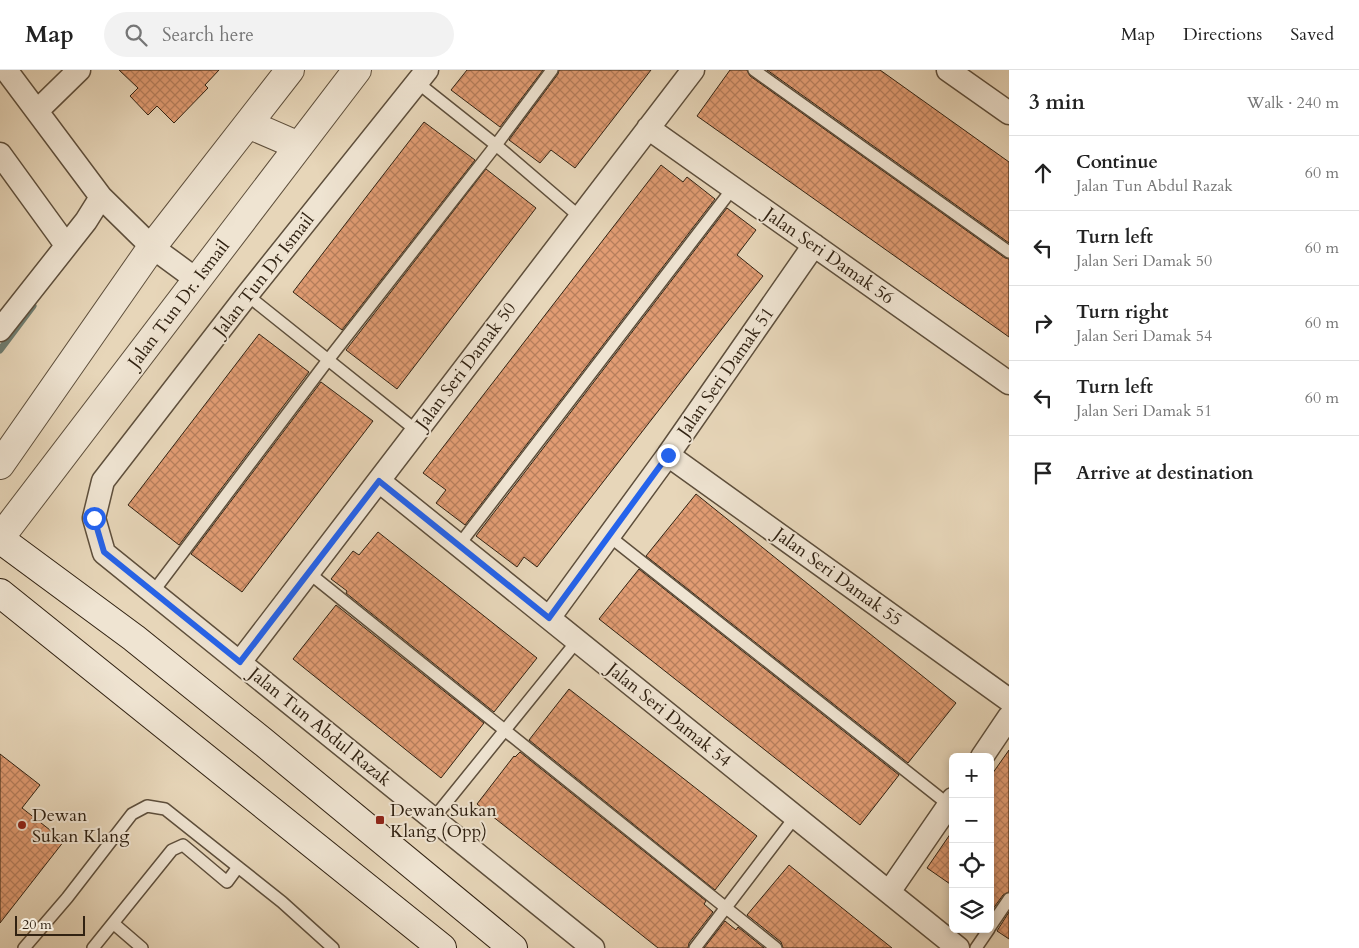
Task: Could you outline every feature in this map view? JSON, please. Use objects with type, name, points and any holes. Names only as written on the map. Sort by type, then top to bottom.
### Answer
[{"type":"main road","points":[[0,465],[152,247],[290,70]]},
{"type":"main road","name":"Jalan Tun Dr. Ismail","points":[[0,538],[357,70]]},
{"type":"main road","points":[[248,124],[299,146]]},
{"type":"main road","points":[[0,538],[134,638],[513,948]]},
{"type":"main road","points":[[0,593],[442,948]]},
{"type":"street","points":[[6,70],[101,197],[152,247],[197,280]]},
{"type":"street","points":[[37,111],[79,70]]},
{"type":"street","name":"Jalan Seri Damak 50","points":[[240,662],[693,70]]},
{"type":"street","points":[[948,70],[1009,113]]},
{"type":"street","name":"Jalan Tun Dr Ismail","points":[[103,481],[247,295],[423,76]]},
{"type":"street","name":"Jalan Seri Damak 56","points":[[648,128],[814,245],[1006,375]]},
{"type":"street","points":[[0,154],[66,245]]},
{"type":"street","points":[[1,328],[86,221],[101,197]]},
{"type":"street","name":"Jalan Seri Damak 51","points":[[549,618],[668,455],[814,245]]},
{"type":"street","name":"Jalan Seri Damak 55","points":[[668,455],[1009,700]]},
{"type":"street","name":"Jalan Tun Abdul Razak","points":[[103,481],[94,518],[104,552],[593,948]]},
{"type":"street","name":"Jalan Seri Damak 54","points":[[379,481],[958,948]]},
{"type":"street","points":[[985,753],[1009,717]]},
{"type":"street","points":[[889,892],[949,805]]},
{"type":"lane","points":[[153,592],[328,360],[496,145],[552,70]]},
{"type":"lane","points":[[754,70],[1009,252]]},
{"type":"lane","points":[[423,76],[496,145],[580,217]]},
{"type":"lane","points":[[459,545],[733,188]]},
{"type":"lane","points":[[247,295],[417,430]]},
{"type":"lane","points":[[609,536],[949,800]]},
{"type":"lane","points":[[308,573],[776,948]]},
{"type":"lane","points":[[433,819],[577,641]]},
{"type":"lane","points":[[24,948],[67,898],[132,814],[146,806],[165,809],[282,902],[330,947]]},
{"type":"lane","points":[[694,948],[796,816]]},
{"type":"lane","points":[[93,948],[172,850],[183,846],[227,882],[238,867]]},
{"type":"lane","points":[[994,922],[1009,899]]},
{"type":"lane","points":[[113,923],[142,948]]},
{"type":"lane","points":[[976,948],[986,933]]},
{"type":"building","points":[[119,70],[219,70],[205,85],[208,88],[174,123],[157,106],[148,115],[130,96],[138,88]]},
{"type":"building","points":[[467,70],[543,70],[500,127],[451,90]]},
{"type":"building","points":[[559,70],[651,70],[575,168],[551,150],[540,163],[509,140],[558,74]]},
{"type":"building","points":[[730,70],[747,70],[750,76],[1009,259],[1009,337],[697,116]]},
{"type":"building","points":[[767,70],[880,70],[1009,162],[1009,243]]},
{"type":"building","points":[[424,122],[475,160],[342,330],[293,292]]},
{"type":"building","points":[[661,165],[683,182],[687,177],[715,199],[465,525],[436,503],[446,490],[423,473]]},
{"type":"building","points":[[486,169],[536,208],[397,389],[346,350]]},
{"type":"building","points":[[727,208],[756,230],[737,255],[763,276],[537,567],[524,557],[517,567],[476,536]]},
{"type":"building","points":[[259,334],[309,372],[179,545],[128,505]]},
{"type":"building","points":[[321,382],[373,421],[242,592],[191,554]]},
{"type":"building","points":[[696,494],[956,703],[908,763],[646,556]]},
{"type":"building","points":[[378,532],[537,658],[494,712],[331,579],[353,551],[359,555]]},
{"type":"building","points":[[639,569],[899,775],[860,825],[599,619]]},
{"type":"building","points":[[336,605],[484,723],[441,778],[293,659]]},
{"type":"building","points":[[569,689],[757,836],[715,890],[529,740]]},
{"type":"building","points":[[1009,750],[1009,892],[1003,895],[994,907],[994,798],[994,771]]},
{"type":"building","points":[[520,752],[706,901],[704,904],[713,912],[689,943],[688,948],[658,948],[477,804],[514,756]]},
{"type":"building","name":"Dewan Sukan Klang","points":[[0,754],[40,785],[22,808],[64,841],[0,923]]},
{"type":"building","points":[[949,836],[949,883],[927,868]]},
{"type":"building","points":[[789,865],[892,948],[783,948],[781,942],[747,915]]},
{"type":"building","points":[[1009,912],[1009,939],[997,931]]},
{"type":"building","points":[[725,921],[736,930],[738,927],[764,948],[704,948]]},
{"type":"waterway","points":[[0,350],[33,306]]},
{"type":"place","name":"Dewan Sukan Klang (Opp)","points":[[380,820]]},
{"type":"place","name":"Dewan Sukan Klang","points":[[22,825]]},
{"type":"route","points":[[94,518],[104,552],[240,662],[379,481],[549,618],[668,455]]}]
